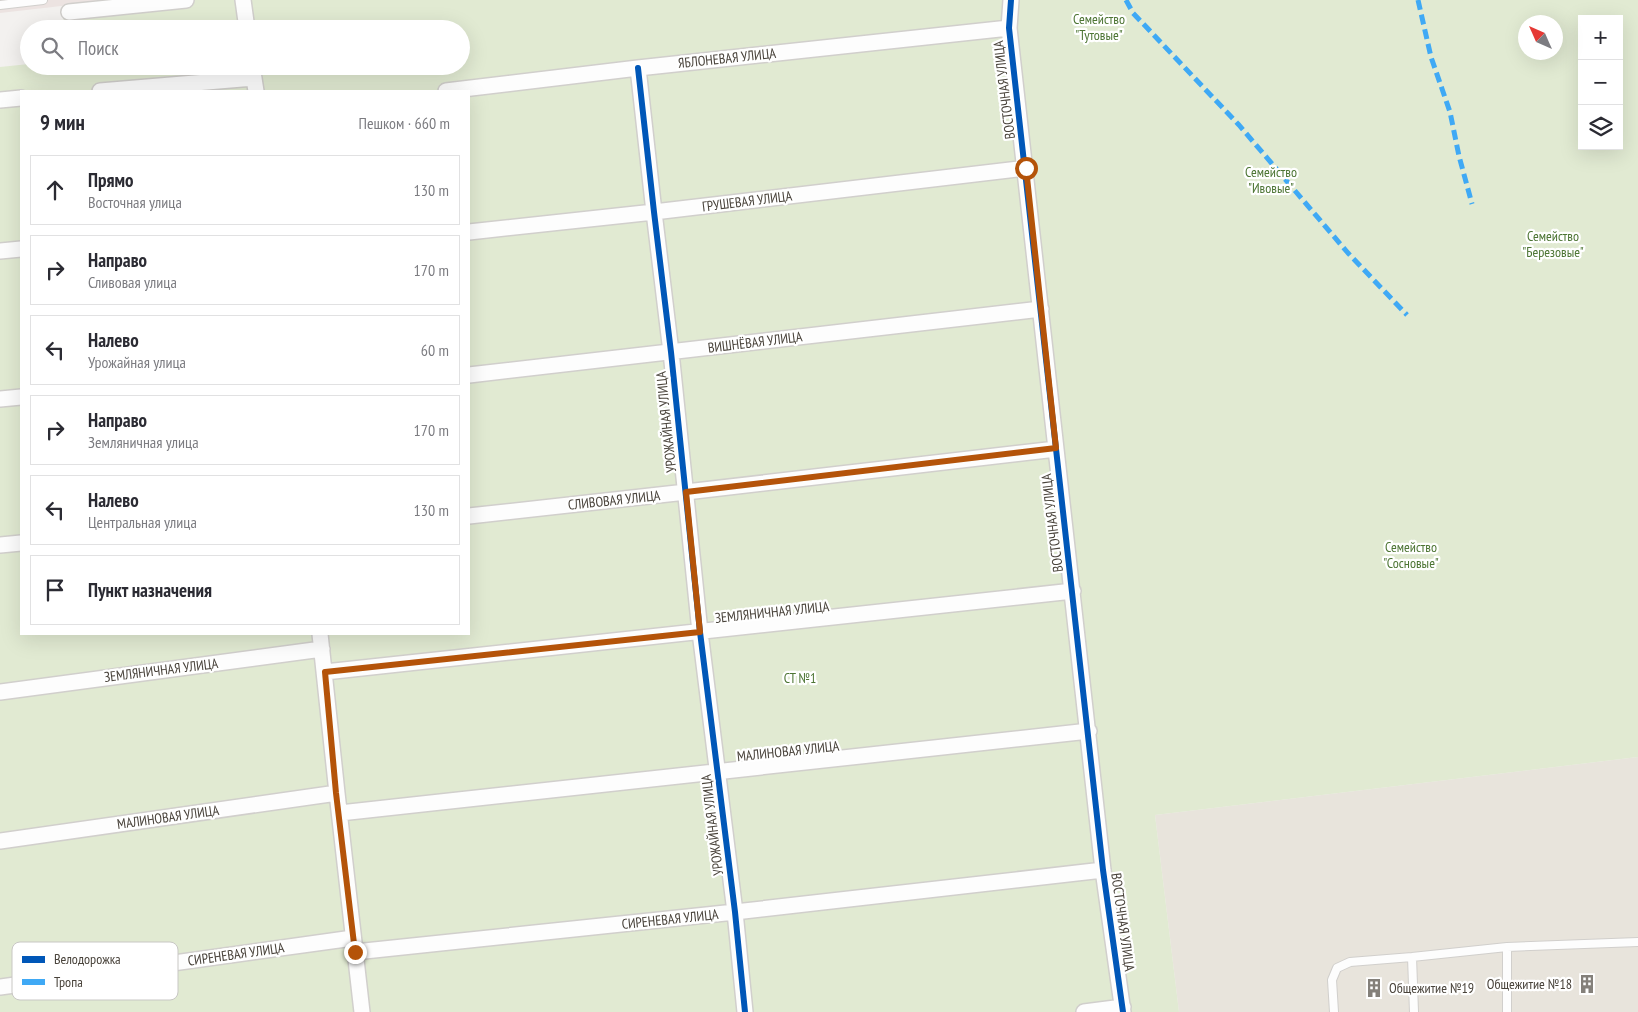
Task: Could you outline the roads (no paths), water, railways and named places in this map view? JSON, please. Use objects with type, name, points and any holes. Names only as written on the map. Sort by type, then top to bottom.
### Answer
[{"type":"street","points":[[69,12],[186,0]]},
{"type":"street","points":[[243,0],[246,20]]},
{"type":"street","name":"ВОСТОЧНАЯ УЛИЦА","points":[[1011,0],[1009,28],[1104,870],[1123,1010]]},
{"type":"street","name":"ЯБЛОНЕВАЯ УЛИЦА","points":[[454,90],[1009,28]]},
{"type":"street","name":"УРОЖАЙНАЯ УЛИЦА","points":[[638,68],[671,352],[700,632],[735,912],[745,1012]]},
{"type":"street","points":[[112,90],[254,78]]},
{"type":"street","points":[[0,100],[20,98]]},
{"type":"street","name":"ГРУШЕВАЯ УЛИЦА","points":[[470,232],[1026,168]]},
{"type":"street","points":[[0,251],[20,249]]},
{"type":"street","name":"ВИШНЁВАЯ УЛИЦА","points":[[470,375],[1041,309]]},
{"type":"street","points":[[0,399],[20,397]]},
{"type":"street","name":"СЛИВОВАЯ УЛИЦА","points":[[470,516],[1056,448]]},
{"type":"street","points":[[0,545],[20,542]]},
{"type":"street","name":"ЗЕМЛЯНИЧНАЯ УЛИЦА","points":[[325,672],[1073,591]]},
{"type":"street","points":[[320,635],[336,793],[340,813],[362,1012]]},
{"type":"street","name":"ЗЕМЛЯНИЧНАЯ УЛИЦА","points":[[0,692],[322,649]]},
{"type":"street","name":"МАЛИНОВАЯ УЛИЦА","points":[[340,813],[1089,731]]},
{"type":"street","name":"МАЛИНОВАЯ УЛИЦА","points":[[0,841],[336,793]]},
{"type":"street","name":"СИРЕНЕВАЯ УЛИЦА","points":[[178,966],[354,945],[735,912],[1104,870]]},
{"type":"street","points":[[1084,1012],[1123,1010]]},
{"type":"lane","points":[[0,5],[43,0]]},
{"type":"lane","points":[[1334,1012],[1332,980],[1337,968],[1350,962],[1507,947],[1638,942]]},
{"type":"lane","points":[[1507,947],[1507,1012]]},
{"type":"lane","points":[[1412,957],[1414,1012]]},
{"type":"place","name":"Общежитие №18","points":[[1587,984]]},
{"type":"place","name":"Общежитие №19","points":[[1374,988]]},
{"type":"park label","name":"Семейство \"Тутовые\"","points":[[1099,28]]},
{"type":"park label","name":"Семейство \"Ивовые\"","points":[[1271,180]]},
{"type":"park label","name":"Семейство \"Березовые\"","points":[[1553,244]]},
{"type":"park label","name":"Семейство \"Сосновые\"","points":[[1411,556]]},
{"type":"park label","name":"СТ №1","points":[[800,678]]}]
